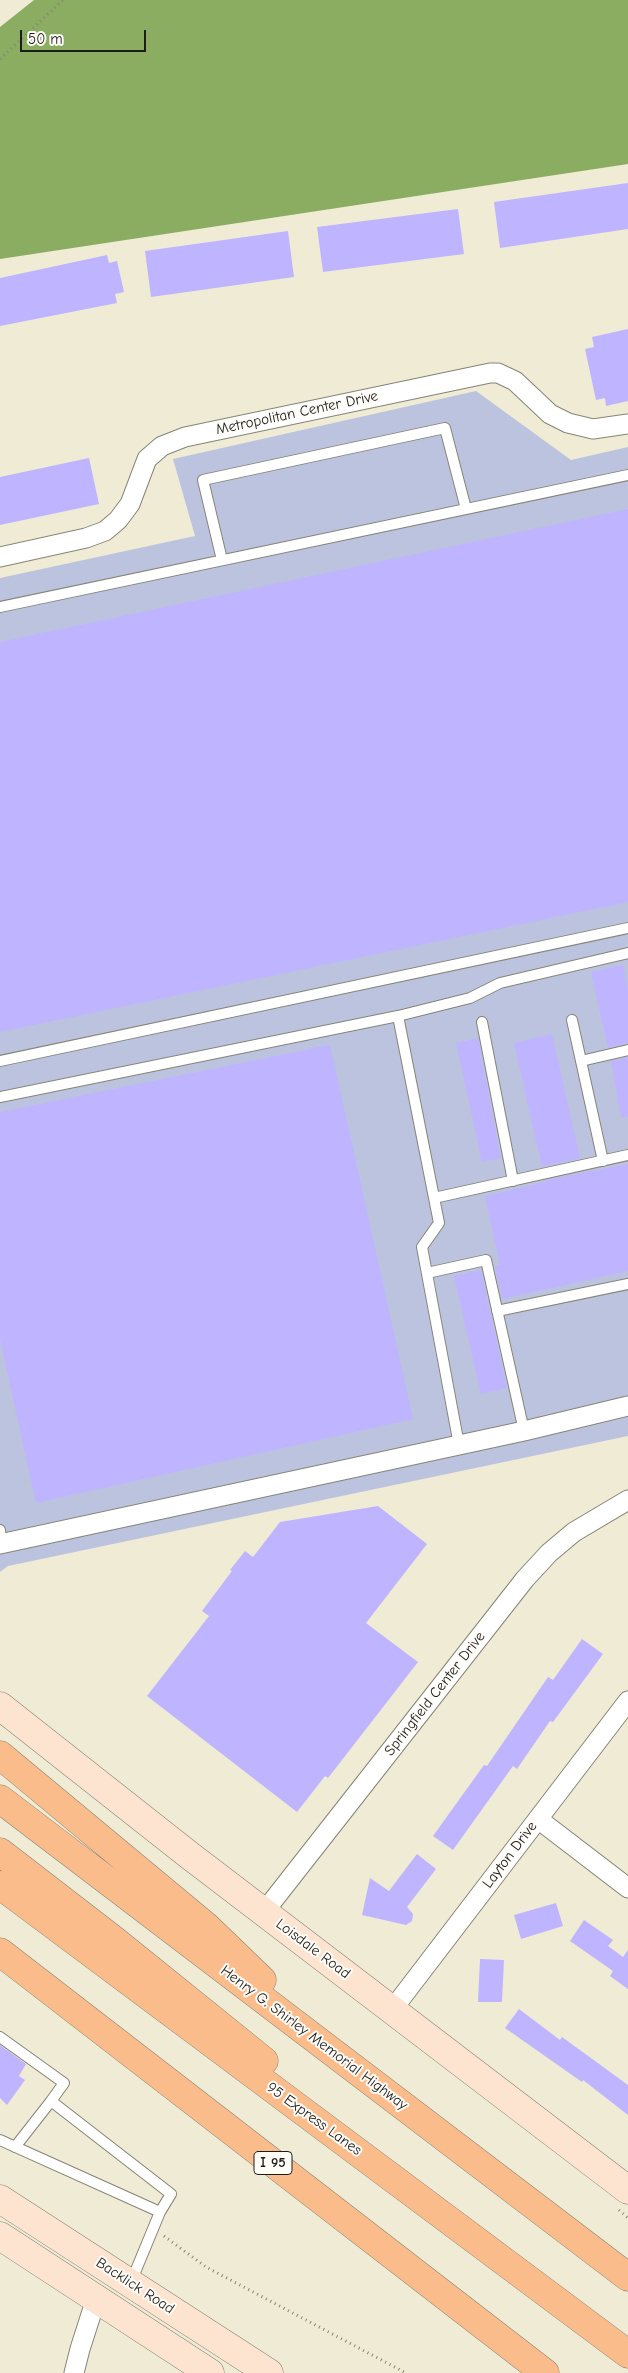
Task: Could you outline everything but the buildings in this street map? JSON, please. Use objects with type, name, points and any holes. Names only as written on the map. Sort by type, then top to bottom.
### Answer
[{"type":"highway","points":[[0,1755],[207,1927],[335,2054]]},
{"type":"highway","name":"Henry G. Shirley Memorial Highway","points":[[0,1799],[628,2277]]},
{"type":"highway","points":[[0,1852],[260,2057],[359,2152]]},
{"type":"highway","name":"95 Express Lanes","points":[[0,1885],[628,2354]]},
{"type":"highway","name":"I 95","points":[[0,1952],[545,2373]]},
{"type":"main road","name":"Loisdale Road","points":[[0,1706],[264,1912],[628,2190]]},
{"type":"main road","name":"Backlick Road","points":[[0,2199],[269,2373]]},
{"type":"main road","points":[[0,2236],[210,2373]]},
{"type":"street","name":"Metropolitan Center Drive","points":[[0,558],[86,538],[106,530],[118,520],[130,504],[147,460],[162,446],[185,436],[490,373],[498,373],[515,381],[550,414],[568,423],[593,429],[628,424]]},
{"type":"street","points":[[0,1539],[459,1445],[628,1406]]},
{"type":"street","name":"Springfield Center Drive","points":[[264,1912],[525,1579],[549,1553],[574,1532],[628,1500]]},
{"type":"street","name":"Layton Drive","points":[[392,2010],[628,1701]]},
{"type":"street","points":[[538,1819],[628,1888]]},
{"type":"street","points":[[74,2373],[96,2299]]},
{"type":"lane","points":[[222,560],[203,480],[445,428],[466,509]]},
{"type":"lane","points":[[0,607],[628,475]]},
{"type":"lane","points":[[0,1061],[628,928]]},
{"type":"lane","points":[[0,1097],[398,1016],[470,998],[500,983],[628,953]]},
{"type":"lane","points":[[398,1016],[439,1223],[422,1246],[459,1445]]},
{"type":"lane","points":[[572,1020],[602,1161]]},
{"type":"lane","points":[[482,1022],[513,1181]]},
{"type":"lane","points":[[581,1061],[628,1050]]},
{"type":"lane","points":[[434,1198],[628,1155]]},
{"type":"lane","points":[[426,1273],[486,1260],[524,1431]]},
{"type":"lane","points":[[497,1311],[628,1284]]},
{"type":"lane","points":[[0,2037],[64,2083],[15,2147]]},
{"type":"lane","points":[[51,2101],[171,2194],[160,2212],[130,2283]]},
{"type":"lane","points":[[0,2140],[160,2212]]},
{"type":"path","points":[[0,59],[63,0]]},
{"type":"path","points":[[154,2228],[189,2257],[206,2267],[406,2373]]},
{"type":"shaded area","points":[[476,391],[571,460],[628,447],[628,1436],[8,1566],[0,1572],[0,578],[195,536],[173,459]]},
{"type":"green space","points":[[34,0],[628,0],[628,164],[0,259],[0,27]]}]
